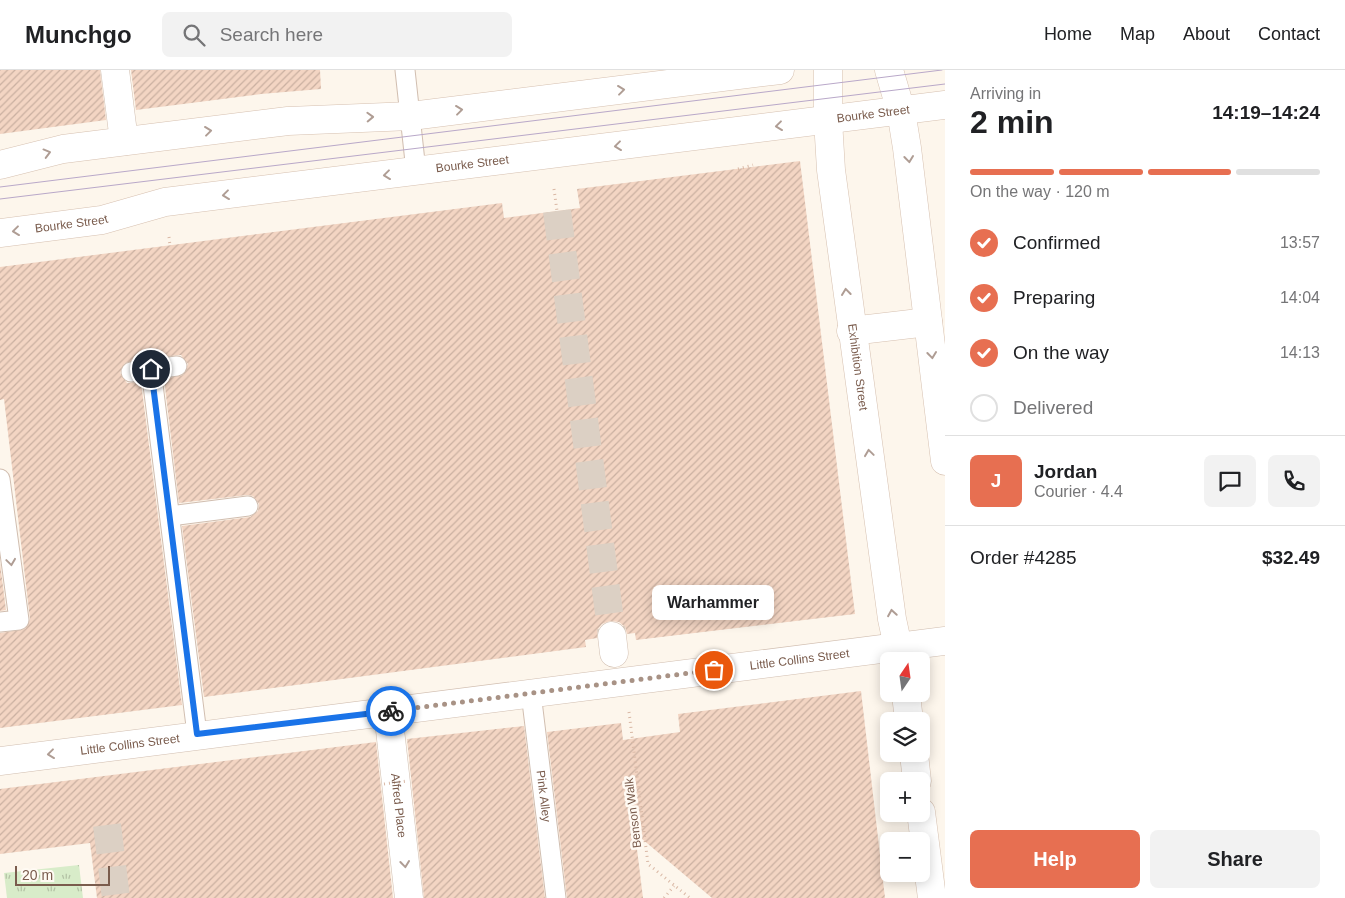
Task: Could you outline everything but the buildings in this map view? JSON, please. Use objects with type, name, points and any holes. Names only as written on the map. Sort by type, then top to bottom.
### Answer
[{"type":"street","points":[[115,70],[124,141]]},
{"type":"street","points":[[0,165],[63,149],[288,121],[411,116],[780,70]]},
{"type":"street","name":"Exhibition Street","points":[[828,70],[831,170],[851,331],[892,619],[900,652]]},
{"type":"street","points":[[889,70],[901,111],[945,461]]},
{"type":"street","name":"Bourke Street","points":[[0,233],[102,220],[165,202],[945,105]]},
{"type":"street","points":[[851,331],[928,322]]},
{"type":"street","name":"Little Collins Street","points":[[907,652],[945,641]]},
{"type":"street","name":"Little Collins Street","points":[[0,760],[531,693],[880,656]]},
{"type":"street","name":"Alfred Place","points":[[388,712],[409,898]]},
{"type":"street","points":[[922,822],[932,898]]},
{"type":"lane","points":[[405,70],[416,171]]},
{"type":"lane","points":[[131,372],[177,366]]},
{"type":"lane","points":[[151,369],[197,734]]},
{"type":"lane","points":[[0,479],[19,620],[0,622]]},
{"type":"lane","points":[[170,516],[248,506]]},
{"type":"lane","name":"Pink Alley","points":[[531,693],[556,898]]},
{"type":"path","points":[[738,169],[753,165]]},
{"type":"path","points":[[554,189],[558,211]]},
{"type":"path","points":[[169,237],[170,246]]},
{"type":"path","name":"Benson Walk","points":[[629,707],[648,864],[690,898]]},
{"type":"path","points":[[384,784],[407,781]]},
{"type":"path","points":[[664,898],[674,886]]},
{"type":"green space","points":[[79,865],[83,898],[7,898],[4,873]]},
{"type":"tunnel","points":[[557,211],[612,636]]},
{"type":"tunnel","points":[[107,825],[116,898]]},
{"type":"tram line","points":[[0,187],[942,70]]},
{"type":"tram line","points":[[0,199],[945,84]]},
{"type":"way so far","points":[[391,711],[714,670]]},
{"type":"place","name":"Warhammer","points":[[714,670]]},
{"type":"route","points":[[151,369],[197,734],[391,711]]}]
